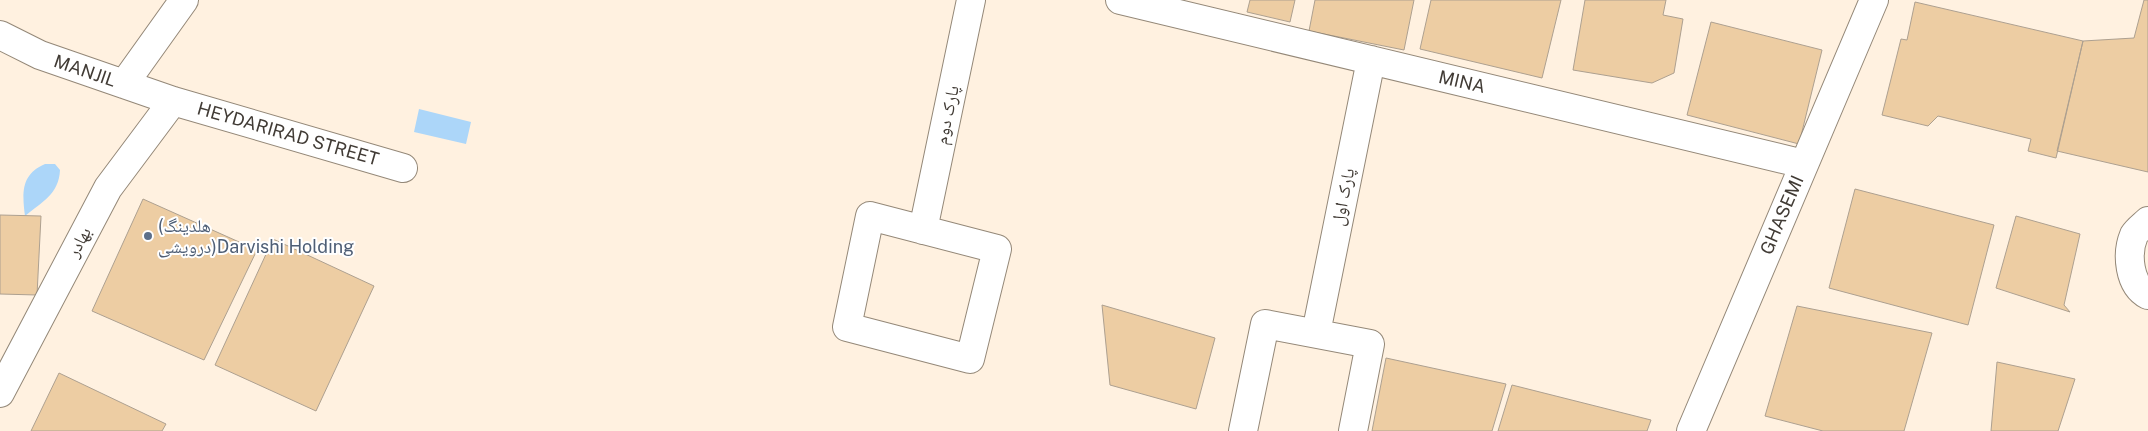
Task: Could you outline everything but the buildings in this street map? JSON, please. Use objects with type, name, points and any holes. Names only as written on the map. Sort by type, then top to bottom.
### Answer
[{"type":"street","points":[[124,84],[184,0]]},
{"type":"street","name":"پارک دوم","points":[[923,230],[971,0]]},
{"type":"street","name":"MINA","points":[[1120,0],[1804,164]]},
{"type":"street","name":"GHASEMI","points":[[1691,431],[1874,0]]},
{"type":"street","name":"MANJIL","points":[[0,35],[40,55],[173,101]]},
{"type":"street","name":"پارک اول","points":[[1316,333],[1370,60]]},
{"type":"street","name":"HEYDARIRAD STREET","points":[[173,101],[403,168]]},
{"type":"street","name":"بهادر","points":[[0,393],[108,188],[173,101]]},
{"type":"street","points":[[870,216],[923,230],[997,249],[970,359],[847,327],[870,216]]},
{"type":"street","points":[[2148,222],[2134,234],[2129,264],[2142,292],[2148,295]]},
{"type":"street","points":[[1243,431],[1265,324],[1370,344],[1352,431]]},
{"type":"water","points":[[419,109],[471,122],[466,144],[414,132]]},
{"type":"water","points":[[45,164],[55,164],[60,170],[59,178],[49,197],[25,216],[23,200],[27,179],[37,168]]},
{"type":"place","name":"(هلدینگ درویشی)Darvishi Holding","points":[[148,236]]}]
